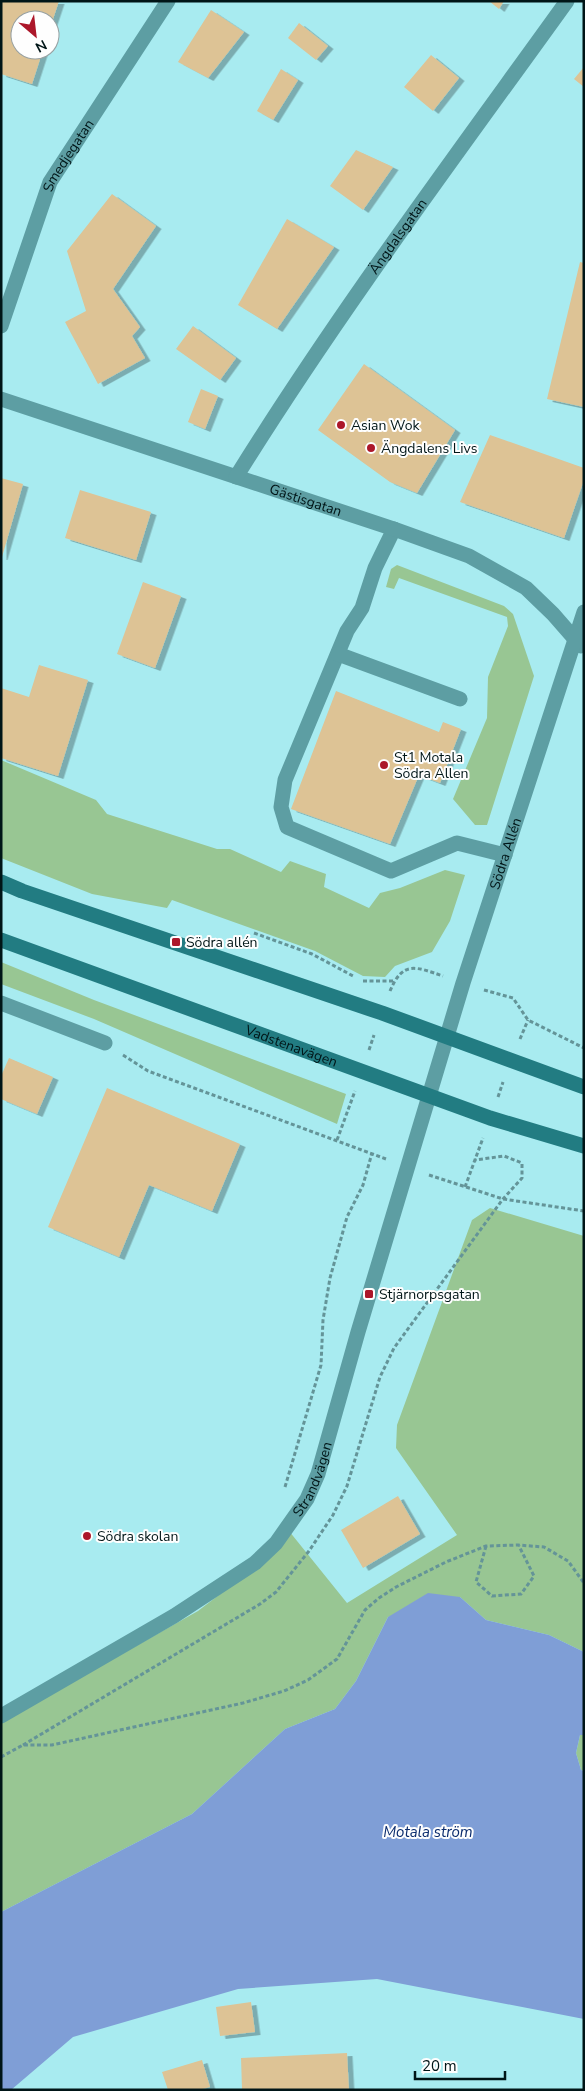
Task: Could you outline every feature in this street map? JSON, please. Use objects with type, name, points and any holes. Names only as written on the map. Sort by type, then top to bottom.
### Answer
[{"type":"main road","points":[[1,882],[22,891],[447,1036],[584,1087]]},
{"type":"main road","name":"Vadstenavägen","points":[[1,940],[490,1118],[584,1146]]},
{"type":"street","name":"Smedjegatan","points":[[1,326],[50,182],[168,1]]},
{"type":"street","name":"Ängdalsgatan","points":[[236,477],[285,398],[351,302],[567,1]]},
{"type":"street","name":"Gästisgatan","points":[[1,399],[394,529],[469,556],[526,588],[553,614],[580,645]]},
{"type":"street","points":[[394,529],[374,568],[362,608],[347,631],[285,780],[280,807],[287,827],[391,871],[457,843],[505,855]]},
{"type":"street","name":"Södra Allén","points":[[429,1096],[505,855],[580,645],[584,612]]},
{"type":"street","points":[[338,654],[460,699]]},
{"type":"street","points":[[1,1003],[104,1043]]},
{"type":"street","name":"Strandvägen","points":[[1,1716],[174,1616],[255,1564],[276,1543],[291,1524],[307,1499],[318,1474],[429,1096]]},
{"type":"path","points":[[254,934],[312,954],[360,980],[394,981]]},
{"type":"path","points":[[528,1020],[584,1048]]},
{"type":"path","points":[[104,1043],[148,1071],[408,1167],[503,1200],[584,1211]]},
{"type":"path","points":[[283,1492],[322,1365],[324,1320],[330,1278],[347,1217],[363,1185],[372,1153]]},
{"type":"path","points":[[475,1160],[491,1156],[504,1156],[522,1163],[522,1178],[503,1200]]},
{"type":"path","points":[[486,1546],[476,1582],[492,1596],[521,1594],[534,1576],[518,1545]]},
{"type":"path","points":[[1,1757],[23,1745],[37,1747],[61,1744],[243,1703],[284,1691],[308,1680],[337,1659],[365,1610],[388,1592],[459,1556],[486,1546],[518,1545],[544,1548],[559,1554],[578,1571],[584,1583]]},
{"type":"green space","points":[[397,565],[504,606],[513,614],[534,676],[487,825],[475,825],[453,799],[487,718],[488,677],[508,626],[507,617],[399,578],[394,589],[386,587],[391,569]]},
{"type":"green space","points":[[1,760],[96,800],[107,814],[217,849],[230,849],[281,872],[290,861],[326,874],[324,887],[369,908],[380,893],[400,888],[445,870],[465,875],[450,921],[432,952],[395,966],[385,977],[363,976],[315,951],[172,900],[167,908],[92,894],[1,858]]},
{"type":"green space","points":[[1,962],[94,1000],[346,1094],[337,1124],[94,1019],[1,984]]},
{"type":"green space","points":[[490,1208],[584,1236],[584,1652],[549,1635],[486,1620],[460,1597],[388,1617],[356,1681],[335,1709],[285,1729],[192,1814],[1,1912],[1,1722],[198,1611],[245,1575],[285,1526],[347,1603],[457,1535],[396,1448],[397,1425],[472,1220]]},
{"type":"green space","points":[[580,1735],[584,1735],[584,1771],[581,1770],[576,1753]]},
{"type":"water","name":"Motala ström","points":[[428,1593],[460,1597],[486,1620],[549,1635],[584,1652],[584,1735],[580,1735],[576,1753],[581,1770],[584,1771],[584,2019],[377,1979],[238,1989],[73,2037],[11,2090],[1,2090],[1,1912],[192,1814],[285,1729],[335,1709],[356,1681],[388,1617]]},
{"type":"building","points":[[1,1],[59,1],[56,10],[10,10],[10,60],[40,60],[32,84],[1,74]]},
{"type":"building","points":[[489,1],[504,1],[499,9]]},
{"type":"building","points":[[211,10],[244,32],[208,78],[178,62]]},
{"type":"building","points":[[299,23],[328,46],[316,60],[288,38]]},
{"type":"building","points":[[431,55],[459,78],[433,111],[404,87]]},
{"type":"building","points":[[584,67],[584,87],[574,79]]},
{"type":"building","points":[[281,69],[298,80],[273,120],[257,111]]},
{"type":"building","points":[[356,150],[393,167],[363,210],[330,186]]},
{"type":"building","points":[[112,194],[156,226],[113,289],[140,327],[132,336],[145,358],[98,384],[65,322],[86,311],[67,251]]},
{"type":"building","points":[[287,219],[334,247],[277,329],[238,305]]},
{"type":"building","points":[[580,262],[584,263],[584,407],[547,399]]},
{"type":"building","points":[[193,326],[236,358],[220,380],[176,349]]},
{"type":"building","points":[[364,364],[455,430],[417,493],[390,482],[318,430]]},
{"type":"building","points":[[201,389],[218,396],[205,429],[188,422]]},
{"type":"building","points":[[490,435],[584,468],[584,480],[564,538],[460,502]]},
{"type":"building","points":[[1,478],[23,484],[2,557],[1,557]]},
{"type":"building","points":[[80,490],[151,512],[136,560],[65,538]]},
{"type":"building","points":[[143,582],[181,596],[155,668],[117,654]]},
{"type":"building","points":[[39,665],[88,680],[58,776],[1,758],[1,688],[29,697]]},
{"type":"building","points":[[336,691],[439,732],[443,722],[461,729],[440,783],[419,775],[390,844],[291,809]]},
{"type":"building","points":[[9,1058],[53,1077],[37,1114],[1,1099],[1,1076]]},
{"type":"building","points":[[107,1088],[240,1144],[212,1211],[149,1185],[119,1257],[48,1227]]},
{"type":"building","points":[[398,1496],[420,1534],[363,1568],[341,1530]]},
{"type":"building","points":[[251,2002],[255,2032],[220,2036],[216,2007]]},
{"type":"building","points":[[347,2053],[349,2090],[242,2090],[241,2058]]},
{"type":"building","points":[[202,2060],[210,2087],[199,2090],[168,2090],[162,2072]]},
{"type":"place","name":"Asian Wok","points":[[341,425]]},
{"type":"place","name":"Ängdalens Livs","points":[[371,448]]},
{"type":"place","name":"St1 Motala Södra Allen","points":[[384,765]]},
{"type":"place","name":"Södra allén","points":[[176,942]]},
{"type":"place","name":"Stjärnorpsgatan","points":[[369,1294]]},
{"type":"place","name":"Södra skolan","points":[[87,1536]]}]
